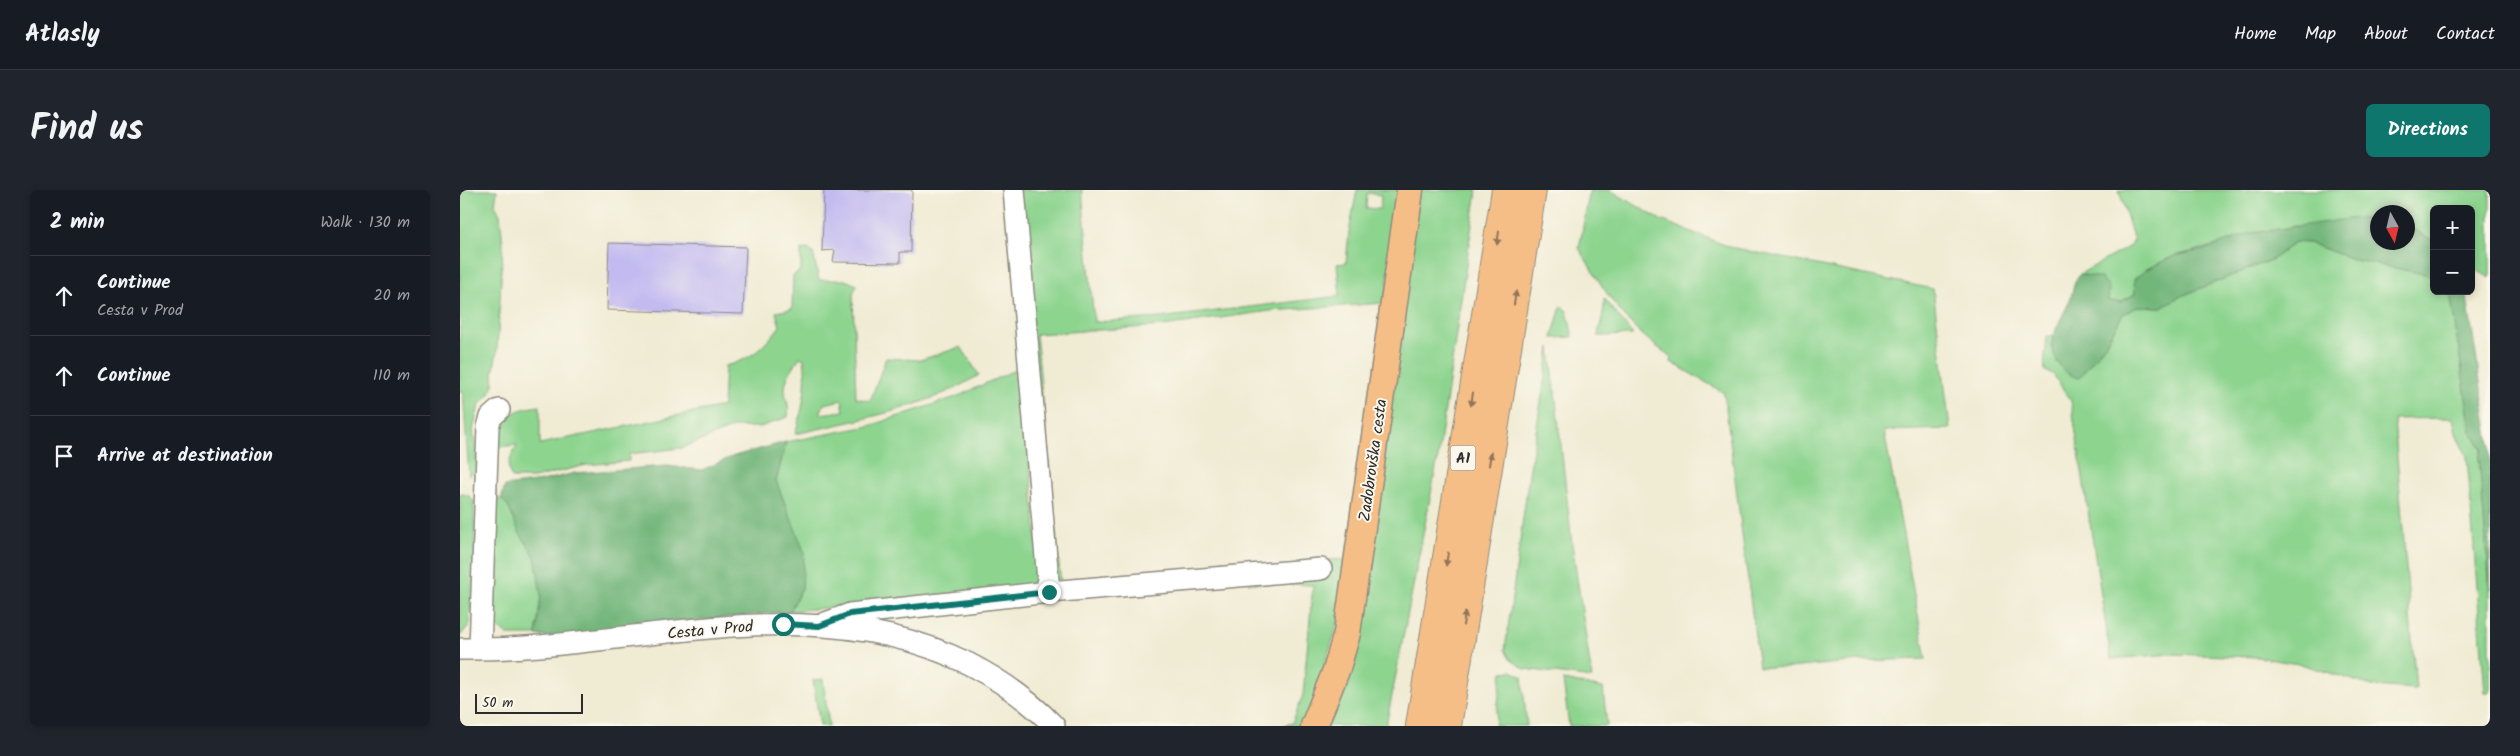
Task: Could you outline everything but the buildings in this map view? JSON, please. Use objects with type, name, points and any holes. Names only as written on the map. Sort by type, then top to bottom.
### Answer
[{"type":"highway","name":"A1","points":[[1420,726],[1506,190]]},
{"type":"highway","name":"A1","points":[[1447,726],[1532,190]]},
{"type":"highway","points":[[1456,667],[1461,716],[1460,726]]},
{"type":"main road","name":"Zadobrovška cesta","points":[[1314,726],[1338,668],[1347,633],[1410,190]]},
{"type":"street","points":[[1014,190],[1049,592]]},
{"type":"street","points":[[470,648],[488,427],[491,417],[499,410]]},
{"type":"street","points":[[819,626],[850,614],[1049,592],[1321,569]]},
{"type":"street","name":"Cesta v Prod","points":[[470,648],[555,644],[733,626],[819,626],[896,638],[960,660],[1012,690],[1054,726]]},
{"type":"green space","points":[[460,190],[497,190],[495,205],[500,215],[503,244],[497,351],[493,374],[494,384],[489,395],[479,405],[473,430],[478,469],[469,476],[463,392],[460,392]]},
{"type":"green space","points":[[1018,190],[1082,190],[1094,322],[1159,318],[1340,296],[1337,264],[1346,263],[1349,232],[1357,190],[1400,190],[1385,303],[1270,311],[1163,326],[1036,334],[1061,585],[1053,583]],"holes":[[[1367,193],[1381,195],[1380,209],[1366,208]]]},
{"type":"green space","points":[[1419,190],[1477,190],[1438,457],[1386,726],[1325,726]]},
{"type":"green space","points":[[1590,190],[1610,190],[1661,220],[1730,247],[1933,289],[1950,429],[1884,431],[1926,659],[1858,661],[1789,668],[1759,667],[1724,393],[1671,362],[1672,357],[1656,346],[1629,322],[1598,280],[1579,248]]},
{"type":"green space","points":[[2119,190],[2490,190],[2490,278],[2475,269],[2475,205],[2430,205],[2430,239],[2415,230],[2415,205],[2370,205],[2370,219],[2355,218],[2309,227],[2294,226],[2174,256],[2147,269],[2135,294],[2120,302],[2108,301],[2080,274],[2130,246],[2134,241]]},
{"type":"green space","points":[[2355,218],[2370,219],[2370,250],[2415,250],[2415,230],[2430,239],[2430,275],[2355,260],[2309,243],[2295,242],[2273,259],[2179,297],[2161,307],[2139,306],[2123,314],[2106,343],[2079,378],[2066,372],[2060,366],[2053,350],[2054,334],[2080,274],[2101,278],[2109,287],[2108,301],[2120,302],[2135,294],[2134,279],[2147,269],[2174,256],[2203,250],[2251,233]]},
{"type":"green space","points":[[2295,242],[2309,243],[2355,260],[2430,275],[2430,295],[2451,295],[2471,431],[2482,449],[2479,458],[2490,589],[2490,693],[2485,693],[2467,456],[2457,437],[2453,418],[2394,419],[2416,689],[2372,686],[2304,665],[2257,657],[2172,654],[2111,659],[2071,401],[2053,374],[2045,371],[2046,337],[2053,335],[2051,347],[2079,378],[2106,343],[2123,314],[2139,306],[2161,307],[2179,297],[2273,259]]},
{"type":"green space","points":[[808,249],[813,253],[819,280],[845,280],[857,285],[853,293],[856,398],[870,401],[886,358],[920,360],[961,347],[979,375],[936,397],[913,405],[795,434],[805,388],[804,359],[800,357],[790,372],[785,385],[788,417],[760,427],[734,427],[682,448],[629,454],[629,461],[586,465],[534,478],[512,478],[509,465],[517,445],[495,447],[503,422],[521,410],[540,406],[540,444],[723,406],[725,366],[742,360],[756,352],[780,326],[776,312],[792,309],[793,276],[801,270],[801,250]],"holes":[[[842,400],[844,411],[820,414],[824,404]]]},
{"type":"green space","points":[[2451,295],[2467,295],[2490,445],[2490,589],[2479,458],[2482,449],[2471,431]]},
{"type":"green space","points":[[1604,298],[1633,335],[1598,336]]},
{"type":"green space","points":[[1561,306],[1567,311],[1573,337],[1552,338]]},
{"type":"green space","points":[[1550,347],[1572,544],[1592,678],[1525,669],[1510,659],[1505,650],[1529,474]]},
{"type":"green space","points":[[1017,369],[1022,372],[1040,574],[1029,587],[909,601],[790,611],[802,588],[786,509],[776,481],[786,442],[869,426],[956,397]]},
{"type":"green space","points":[[786,442],[776,481],[804,551],[802,588],[790,611],[545,637],[536,635],[541,595],[535,556],[519,532],[508,506],[501,499],[505,486],[542,481],[575,473],[667,466],[702,470],[734,456]]},
{"type":"green space","points":[[495,491],[498,500],[501,499],[508,506],[519,532],[535,555],[541,595],[536,635],[507,635],[493,623]]},
{"type":"green space","points":[[460,493],[469,496],[474,501],[475,549],[470,624],[460,636]]},
{"type":"green space","points":[[1348,559],[1342,611],[1305,726],[1282,726],[1292,723],[1303,695],[1313,585],[1248,583],[1329,574],[1328,560]]},
{"type":"green space","points":[[1511,671],[1522,676],[1527,726],[1495,726],[1502,672]]},
{"type":"green space","points":[[823,679],[829,726],[820,726],[813,680]]},
{"type":"green space","points":[[1563,680],[1603,688],[1607,726],[1569,726]]},
{"type":"route","points":[[783,624],[819,626],[850,614],[1049,592]]}]
